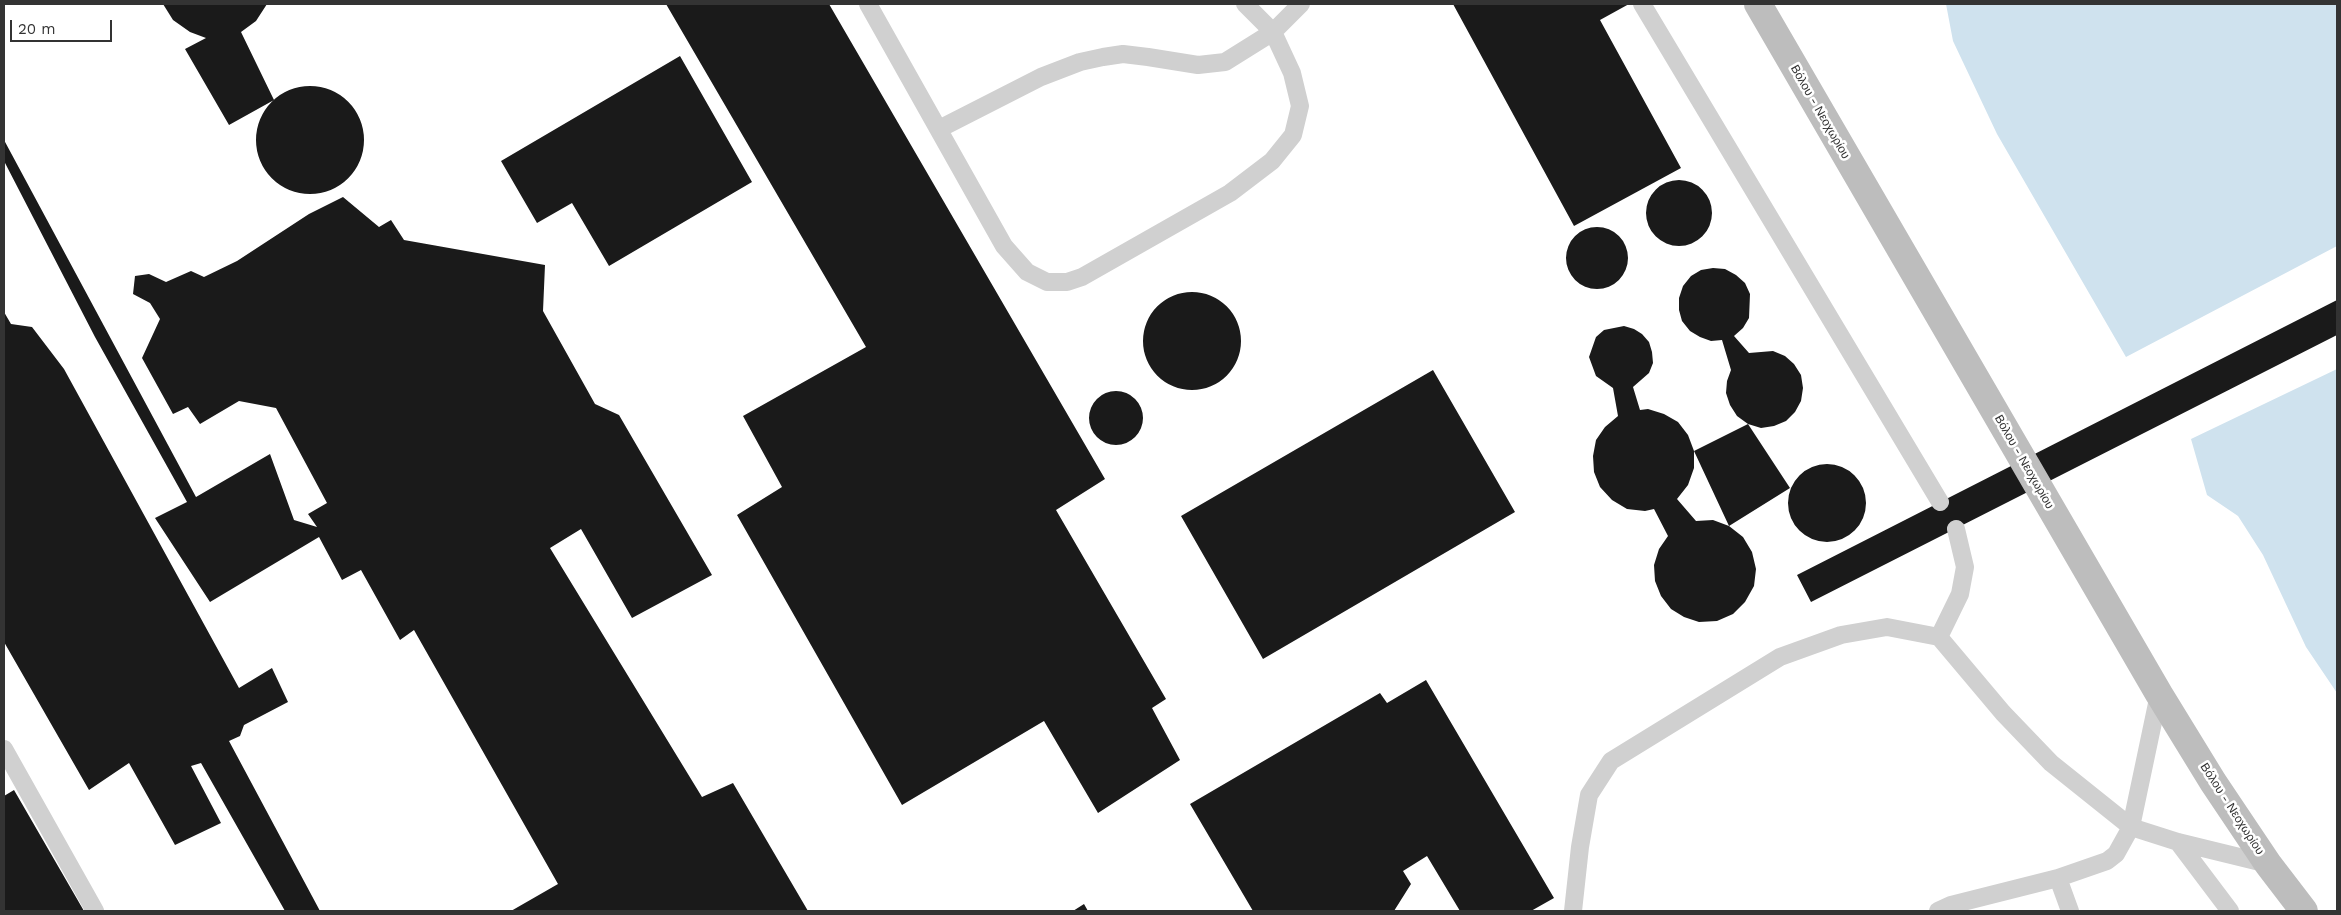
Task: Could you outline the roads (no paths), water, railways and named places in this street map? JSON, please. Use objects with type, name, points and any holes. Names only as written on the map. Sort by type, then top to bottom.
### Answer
[{"type":"main road","name":"Βόλου - Νεοχωρίου","points":[[1758,4],[2159,694],[2268,864],[2304,911]]},
{"type":"lane","points":[[868,4],[1004,246],[1027,272],[1047,282],[1067,282],[1082,277],[1230,193],[1253,178],[1283,149],[1293,135],[1300,106],[1292,73],[1273,32],[1245,4]]},
{"type":"lane","points":[[939,129],[1041,77],[1080,62],[1123,54],[1198,65],[1213,65],[1231,58],[1273,32],[1301,4]]},
{"type":"lane","points":[[1642,4],[1940,502]]},
{"type":"lane","points":[[1939,636],[1960,594],[1965,567],[1956,529]]},
{"type":"lane","points":[[1572,911],[1589,795],[1611,761],[1780,657],[1841,635],[1887,627],[1939,636],[2003,713],[2051,763],[2131,827],[2178,842],[2268,864]]},
{"type":"lane","points":[[1938,911],[1951,905],[2058,878],[2107,861],[2116,854],[2131,827],[2159,694]]},
{"type":"lane","points":[[4,749],[8,767],[95,911]]},
{"type":"lane","points":[[2178,842],[2230,911]]},
{"type":"lane","points":[[2058,878],[2070,911]]},
{"type":"water","points":[[1946,4],[2337,4],[2337,246],[2126,357],[1997,134],[1953,41]]},
{"type":"water","points":[[2337,369],[2337,693],[2306,647],[2263,555],[2238,516],[2207,495],[2191,439]]}]
